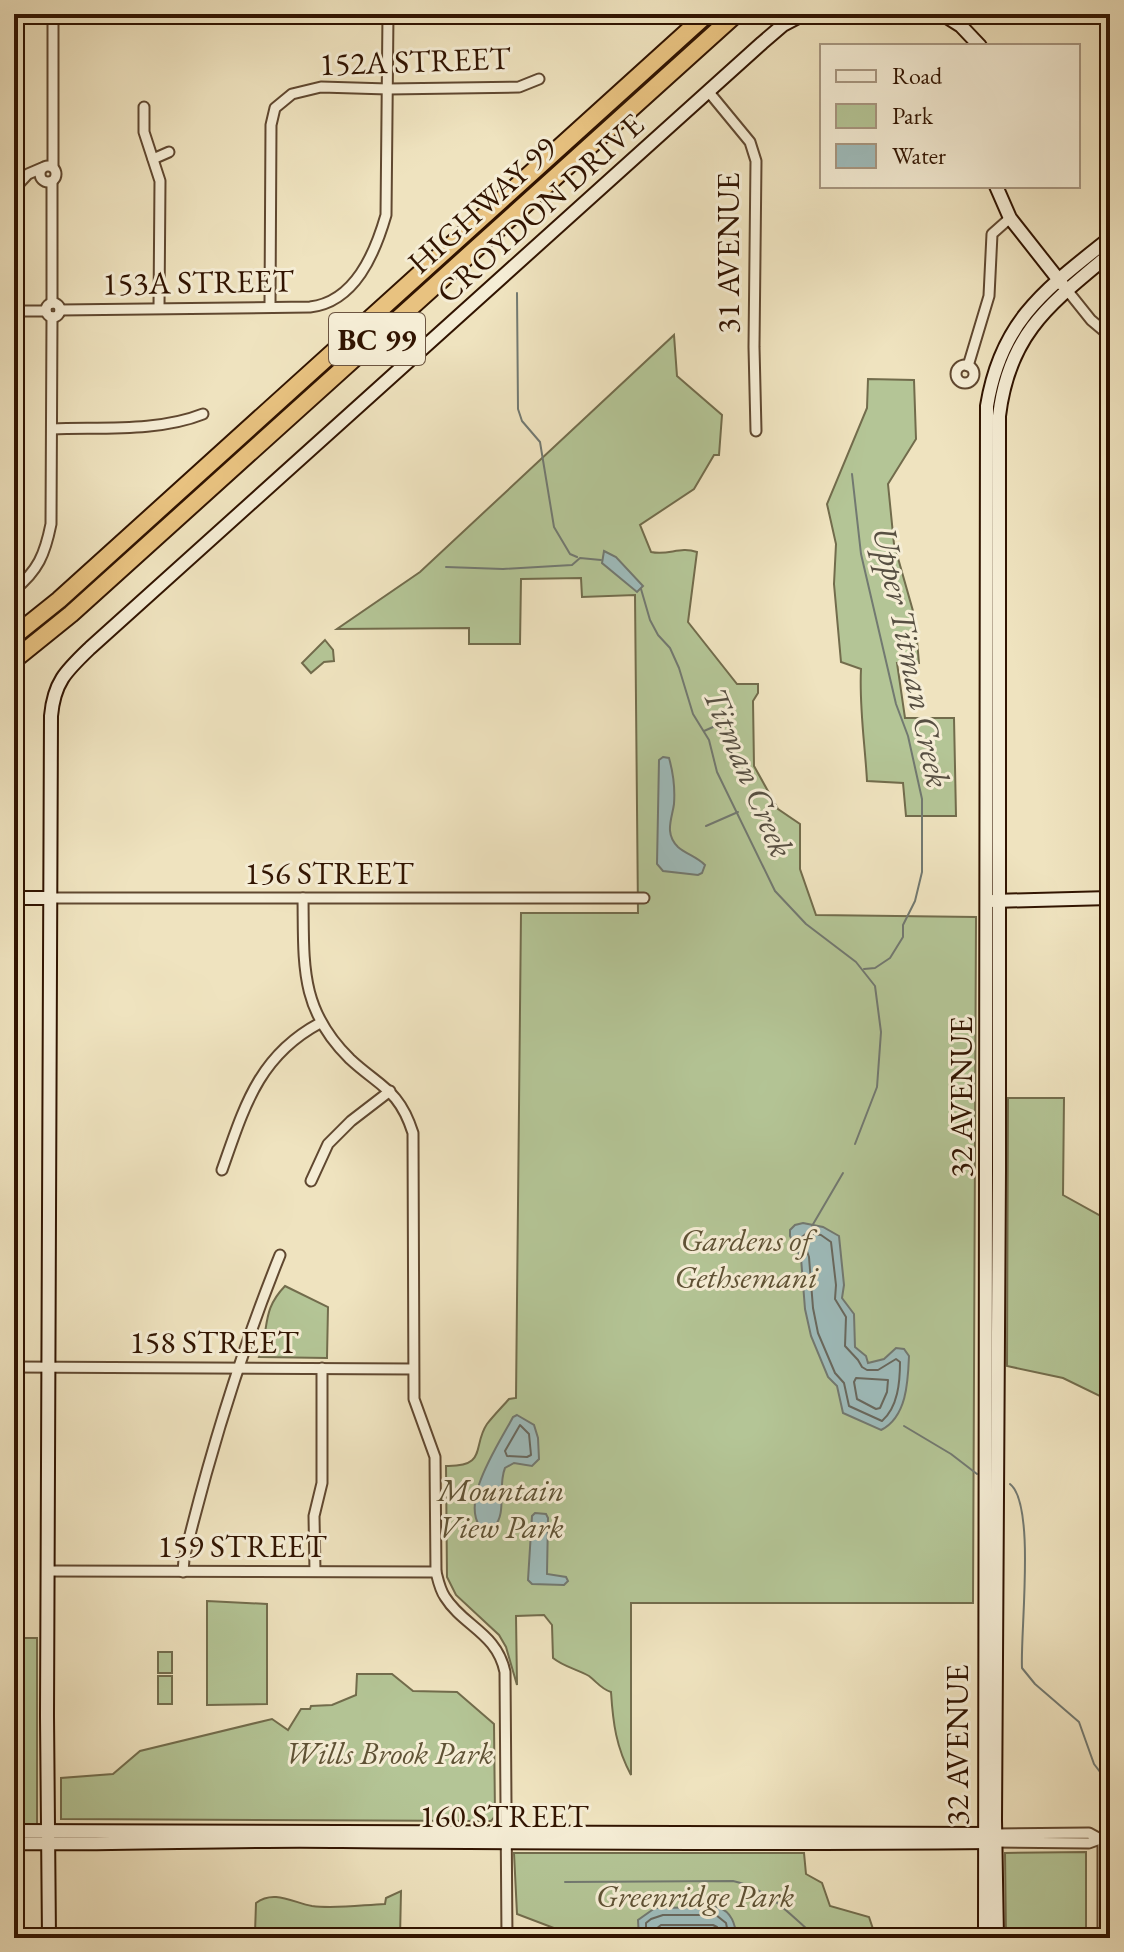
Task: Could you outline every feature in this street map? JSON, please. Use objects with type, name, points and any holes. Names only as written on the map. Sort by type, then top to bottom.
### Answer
[{"type":"highway","name":"HIGHWAY 99","points":[[14,636],[59,600],[707,14]]},
{"type":"highway","name":"HIGHWAY 99","points":[[14,660],[71,614],[736,14]]},
{"type":"main road","name":"CROYDON DRIVE","points":[[49,1938],[51,716],[58,684],[69,669],[708,91],[783,25],[804,14]]},
{"type":"main road","points":[[942,14],[961,26],[978,44]]},
{"type":"main road","points":[[997,188],[1010,218],[1062,285]]},
{"type":"main road","points":[[1062,285],[1110,238]]},
{"type":"main road","points":[[1062,285],[1110,254]]},
{"type":"main road","name":"32 AVENUE","points":[[993,901],[986,421],[998,358],[1016,326],[1062,285]]},
{"type":"main road","name":"32 AVENUE","points":[[985,1938],[989,1838],[993,901],[1000,404],[1006,378],[1021,342],[1062,285]]},
{"type":"main road","points":[[987,611],[993,616],[992,656],[998,667]]},
{"type":"main road","name":"156 STREET","points":[[14,898],[50,898]]},
{"type":"main road","points":[[993,901],[1110,898]]},
{"type":"main road","name":"160 STREET","points":[[14,1831],[48,1837],[506,1838],[758,1844],[851,1844],[989,1838]]},
{"type":"main road","points":[[758,1844],[772,1838],[801,1837],[806,1833],[812,1838],[836,1839],[851,1844],[859,1839],[902,1833]]},
{"type":"main road","name":"160 STREET","points":[[506,1838],[902,1833],[989,1838]]},
{"type":"main road","name":"160 STREET","points":[[14,1843],[48,1837]]},
{"type":"main road","name":"32 AVENUE","points":[[989,1838],[997,1938]]},
{"type":"street","points":[[48,168],[53,14]]},
{"type":"street","points":[[388,14],[388,89]]},
{"type":"street","name":"152A STREET","points":[[270,306],[271,125],[275,108],[292,94],[321,87],[519,87],[539,79]]},
{"type":"street","name":"153A STREET","points":[[14,311],[310,307],[335,300],[353,284],[366,266],[379,241],[386,215],[388,89]]},
{"type":"street","name":"31 AVENUE","points":[[708,91],[750,142],[756,161],[756,431]]},
{"type":"street","points":[[144,107],[144,132],[160,181],[159,308]]},
{"type":"street","points":[[153,159],[169,152]]},
{"type":"street","points":[[14,590],[38,567],[45,554],[51,524],[53,310],[47,181],[40,173],[48,168]]},
{"type":"street","points":[[18,186],[47,181],[56,175],[48,168]]},
{"type":"street","points":[[18,186],[28,174],[48,168]]},
{"type":"street","points":[[968,366],[989,296],[992,234],[1010,218]]},
{"type":"street","points":[[1062,285],[1091,320],[1110,336]]},
{"type":"street","points":[[52,429],[145,425],[190,419],[203,414]]},
{"type":"street","name":"156 STREET","points":[[50,898],[644,898]]},
{"type":"street","points":[[303,898],[304,973],[320,1023],[353,1061],[390,1091],[407,1113],[413,1133],[414,1399],[435,1457],[436,1572],[444,1596],[490,1639],[503,1662],[507,1938]]},
{"type":"street","points":[[222,1170],[244,1109],[264,1072],[283,1048],[320,1023]]},
{"type":"street","points":[[311,1181],[328,1144],[351,1121],[390,1091]]},
{"type":"street","points":[[183,1572],[208,1462],[256,1315],[280,1255]]},
{"type":"street","name":"158 STREET","points":[[14,1367],[413,1369]]},
{"type":"street","points":[[315,1571],[314,1516],[322,1483],[322,1368]]},
{"type":"street","name":"159 STREET","points":[[48,1571],[436,1572]]},
{"type":"street","points":[[989,1838],[1089,1833],[1104,1839],[1103,1938]]},
{"type":"street","points":[[156,1938],[196,1938]]},
{"type":"green space","name":"Gardens of Gethsemani","points":[[674,335],[677,376],[722,415],[719,455],[714,455],[694,489],[640,525],[651,552],[697,552],[688,622],[737,684],[758,684],[758,693],[753,701],[754,766],[778,809],[800,824],[800,869],[816,915],[976,917],[973,1603],[631,1603],[631,1775],[616,1735],[611,1692],[589,1676],[553,1658],[552,1625],[544,1615],[516,1616],[517,1685],[506,1647],[499,1635],[456,1595],[447,1577],[446,1466],[468,1463],[473,1459],[487,1424],[509,1399],[516,1398],[521,913],[638,913],[635,595],[582,597],[581,578],[521,579],[520,644],[469,644],[469,628],[337,629],[420,572]]},
{"type":"green space","points":[[868,379],[914,380],[916,439],[888,484],[894,544],[915,618],[919,663],[897,663],[905,718],[954,718],[956,816],[906,816],[903,783],[867,781],[861,669],[841,662],[834,584],[836,544],[827,504],[867,408]]},
{"type":"green space","points":[[325,640],[333,650],[334,661],[324,662],[311,673],[302,663]]},
{"type":"green space","points":[[1008,1098],[1064,1098],[1063,1195],[1110,1221],[1110,1401],[1063,1378],[1007,1366]]},
{"type":"green space","points":[[285,1286],[328,1307],[327,1358],[259,1357],[272,1303]]},
{"type":"green space","points":[[207,1601],[267,1604],[267,1704],[207,1705]]},
{"type":"green space","points":[[14,1638],[37,1638],[37,1826],[14,1826]]},
{"type":"green space","points":[[158,1652],[172,1652],[172,1673],[158,1673]]},
{"type":"green space","name":"Wills Brook Park","points":[[357,1674],[392,1674],[413,1691],[457,1692],[494,1724],[495,1816],[491,1821],[61,1819],[61,1778],[113,1774],[140,1751],[272,1719],[288,1730],[301,1709],[332,1705],[356,1695]]},
{"type":"green space","points":[[158,1676],[172,1676],[172,1704],[158,1704]]},
{"type":"green space","points":[[1086,1852],[1086,1938],[1006,1938],[1005,1853]]},
{"type":"green space","name":"Greenridge Park","points":[[514,1853],[804,1853],[806,1874],[822,1883],[830,1906],[869,1917],[876,1938],[580,1938],[517,1914]]},
{"type":"green space","points":[[401,1891],[400,1938],[246,1938],[255,1933],[256,1903],[263,1899],[277,1897],[330,1907],[385,1904],[386,1898]]},
{"type":"water","points":[[604,551],[616,557],[643,586],[637,592],[602,563]]},
{"type":"water","points":[[669,758],[673,781],[671,836],[678,847],[705,865],[698,875],[663,871],[657,864],[659,760]]},
{"type":"water","points":[[803,1223],[823,1227],[839,1236],[844,1285],[842,1298],[854,1314],[855,1347],[866,1356],[868,1363],[884,1359],[896,1348],[904,1349],[909,1356],[907,1387],[901,1407],[890,1424],[881,1430],[843,1413],[837,1386],[828,1377],[811,1336],[805,1309],[801,1258],[790,1236],[790,1230],[795,1225]]},
{"type":"water","points":[[517,1415],[534,1425],[539,1459],[532,1466],[514,1463],[505,1468],[500,1515],[493,1528],[482,1529],[476,1518],[478,1489],[491,1457]]},
{"type":"water","points":[[535,1513],[546,1514],[548,1518],[547,1574],[566,1577],[568,1581],[564,1585],[532,1584],[528,1580],[532,1516]]},
{"type":"water","points":[[718,1907],[732,1919],[737,1938],[639,1938],[638,1920],[655,1908]]},
{"type":"waterway","points":[[517,293],[518,409],[522,421],[540,442],[554,527],[570,554],[577,557]]},
{"type":"waterway","name":"Upper Titman Creek","points":[[852,474],[861,554],[922,799],[922,872],[915,901],[903,925],[903,937],[890,958],[875,968],[864,969]]},
{"type":"waterway","name":"Titman Creek","points":[[446,567],[503,569],[572,565],[580,558],[601,560]]},
{"type":"waterway","name":"Titman Creek","points":[[641,589],[650,620],[670,648],[693,714],[709,740],[717,772],[775,891],[806,924],[856,962],[875,986],[881,1032],[877,1087],[855,1144]]},
{"type":"waterway","points":[[704,731],[729,720]]},
{"type":"waterway","points":[[706,826],[738,812]]},
{"type":"waterway","points":[[812,1226],[843,1173]]},
{"type":"waterway","name":"Titman Creek","points":[[904,1426],[951,1454],[977,1474]]},
{"type":"waterway","name":"Titman Creek","points":[[1010,1484],[1018,1496],[1025,1542],[1022,1668],[1035,1684],[1079,1722],[1094,1764],[1110,1785]]},
{"type":"waterway","points":[[565,1882],[733,1881],[768,1896],[817,1938]]},
{"type":"park label","name":"Mountain View Park","points":[[501,1508]]}]
